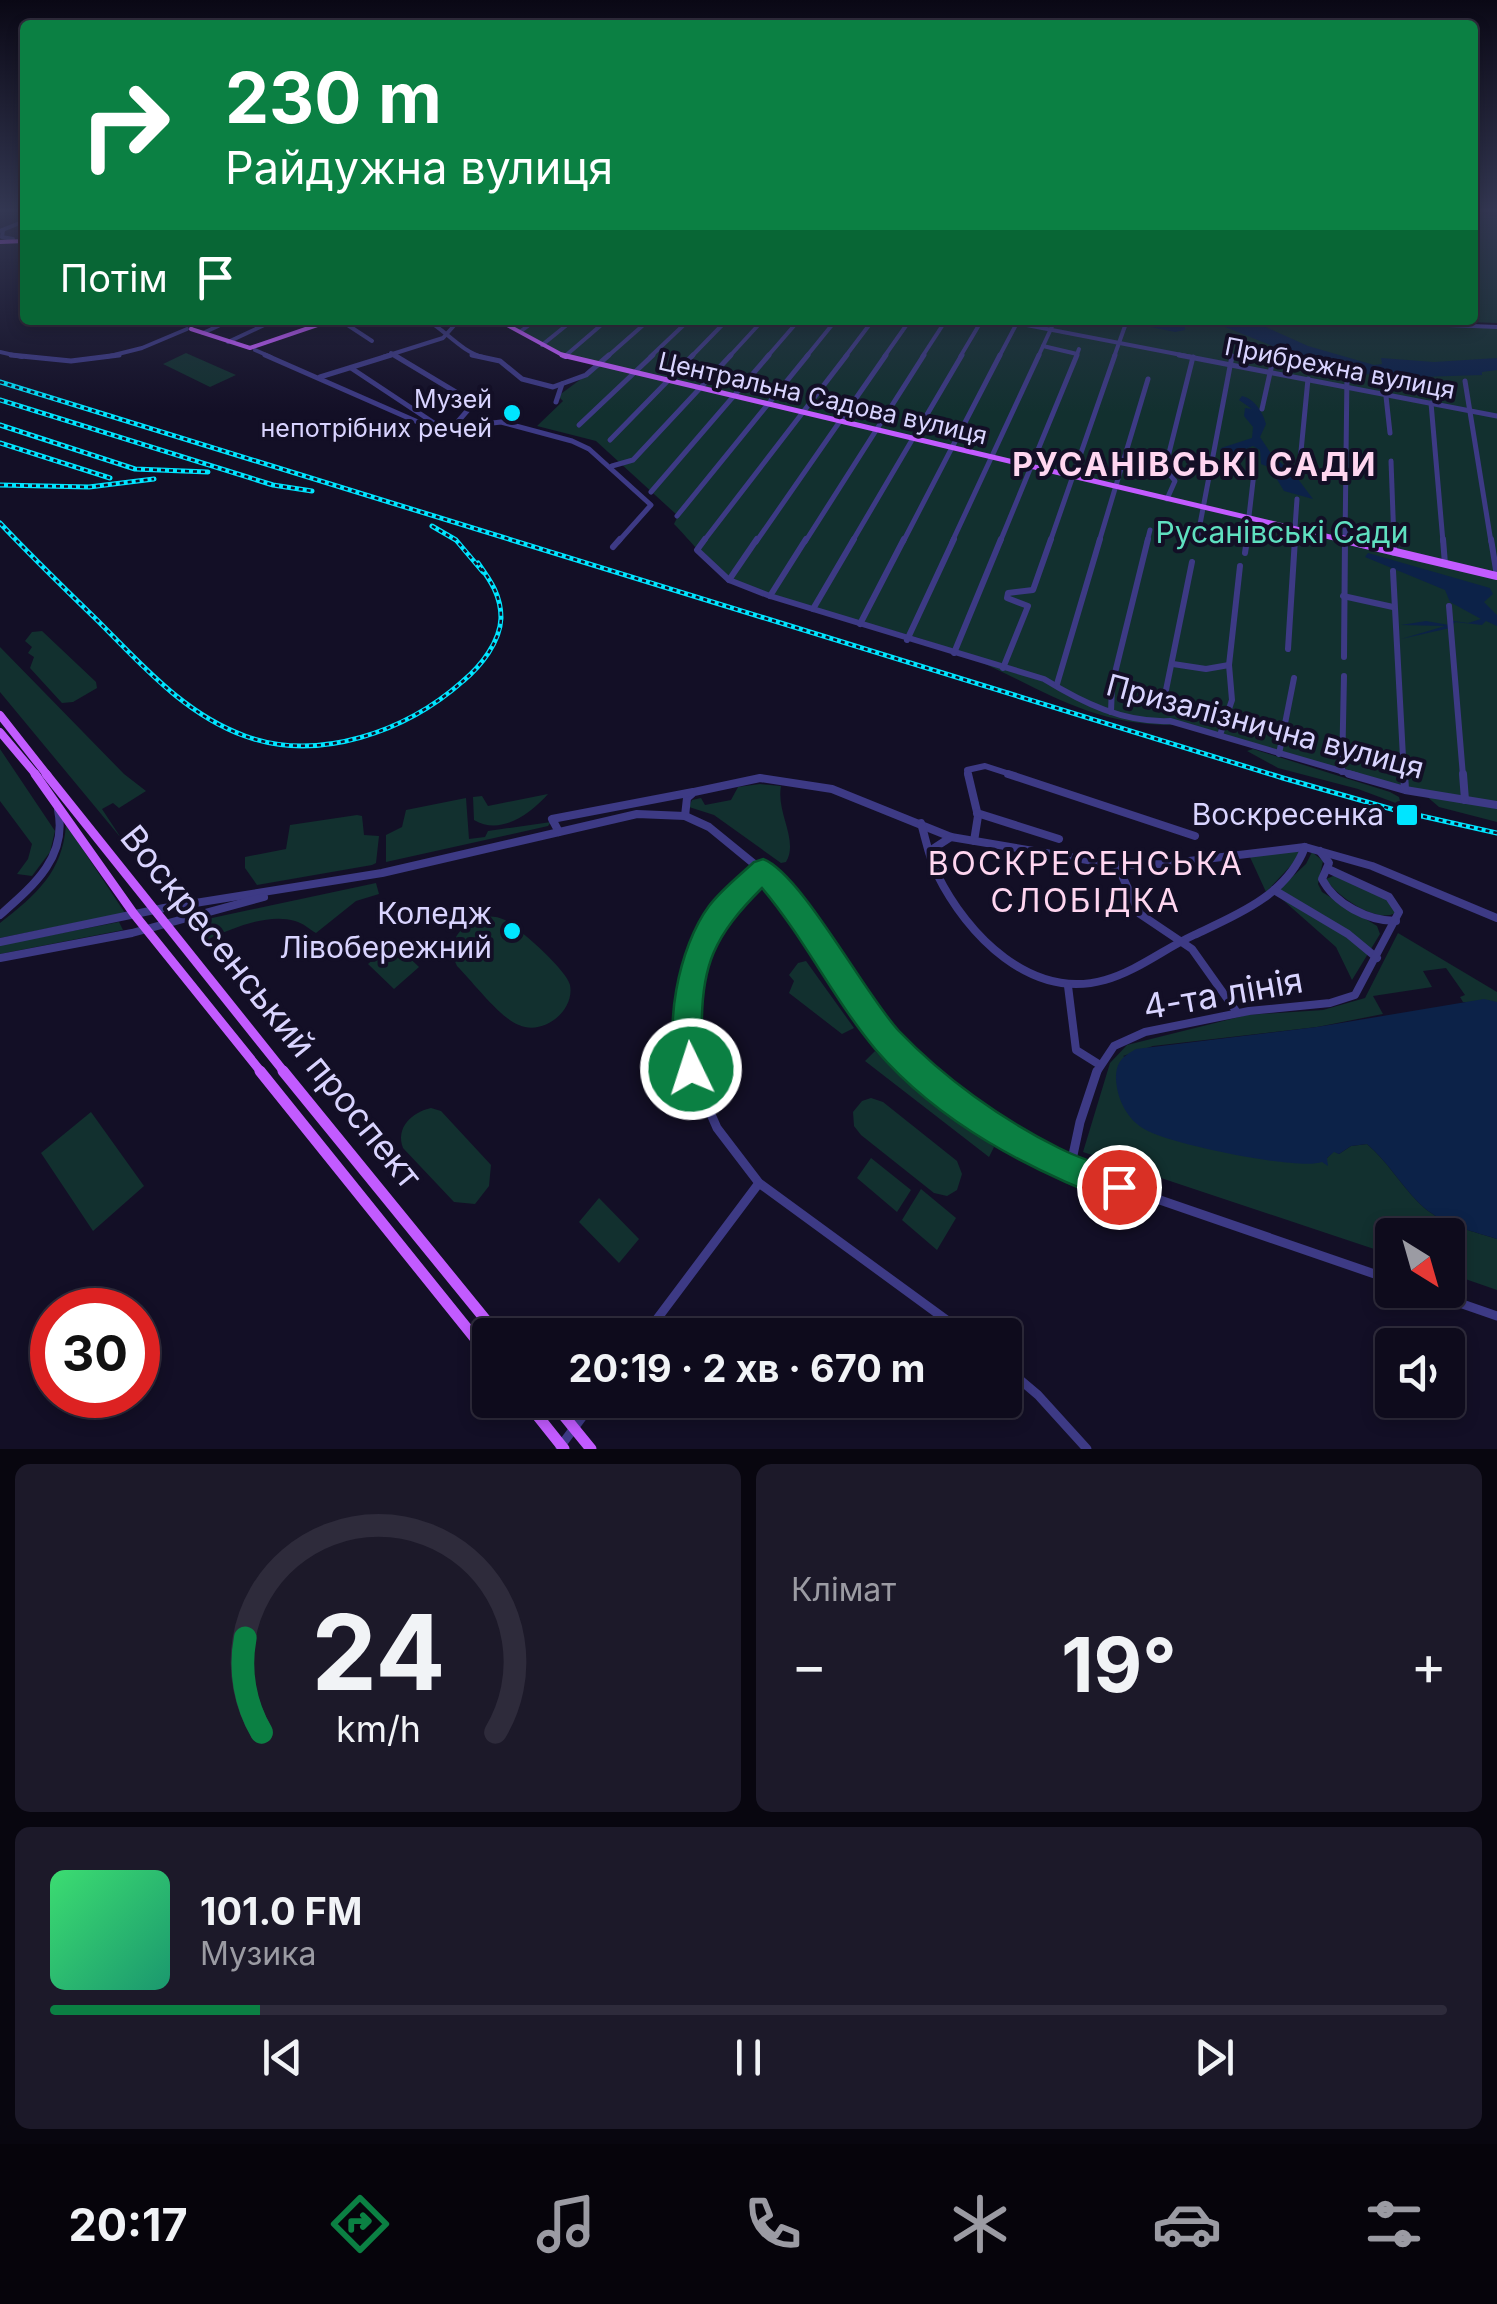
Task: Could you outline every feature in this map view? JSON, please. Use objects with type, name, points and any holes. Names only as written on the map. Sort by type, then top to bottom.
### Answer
[{"type":"main road","points":[[190,328],[194,325]]},
{"type":"main road","points":[[190,328],[254,348],[316,325]]},
{"type":"main road","name":"Центральна Садова вулиця","points":[[508,325],[564,357],[1497,576]]},
{"type":"main road","name":"Воскресенський проспект","points":[[0,715],[162,924],[484,1318]]},
{"type":"main road","name":"Воскресенський проспект","points":[[0,732],[52,794],[134,914],[472,1335]]},
{"type":"main road","points":[[538,1418],[561,1448]]},
{"type":"main road","points":[[566,1418],[591,1449]]},
{"type":"street","points":[[203,332],[220,325]]},
{"type":"street","points":[[228,342],[264,325]]},
{"type":"street","points":[[348,325],[372,341]]},
{"type":"street","points":[[435,325],[466,352],[500,362],[522,378],[554,387],[600,365],[644,325]]},
{"type":"street","points":[[450,334],[452,325]]},
{"type":"street","points":[[521,332],[530,325]]},
{"type":"street","points":[[542,344],[567,325]]},
{"type":"street","points":[[564,357],[601,325]]},
{"type":"street","points":[[579,425],[684,325]]},
{"type":"street","points":[[610,440],[721,325]]},
{"type":"street","points":[[610,466],[633,460],[758,325]]},
{"type":"street","points":[[651,492],[795,325]]},
{"type":"street","points":[[677,516],[832,325]]},
{"type":"street","points":[[802,414],[869,325]]},
{"type":"street","points":[[729,580],[906,325]]},
{"type":"street","points":[[770,596],[943,325]]},
{"type":"street","points":[[813,610],[979,325]]},
{"type":"street","points":[[860,624],[1016,325]]},
{"type":"street","name":"Прибрежна вулиця","points":[[1030,325],[1497,416]]},
{"type":"street","points":[[907,640],[1052,325]]},
{"type":"street","points":[[1448,325],[1497,327]]},
{"type":"street","points":[[1003,668],[1028,606],[1008,598],[1008,593],[1033,590],[1125,326]]},
{"type":"street","points":[[0,352],[44,361],[92,358],[144,347],[190,328]]},
{"type":"street","points":[[319,378],[390,352],[424,346],[450,334]]},
{"type":"street","points":[[954,654],[1078,351],[1043,346]]},
{"type":"street","points":[[254,348],[433,428],[498,422],[572,441],[610,466],[650,505],[612,546]]},
{"type":"street","points":[[390,352],[474,403],[454,427]]},
{"type":"street","points":[[1262,409],[1275,352]]},
{"type":"street","points":[[1167,499],[1175,482],[1165,469],[1194,356]]},
{"type":"street","points":[[1197,540],[1232,356]]},
{"type":"street","points":[[350,367],[418,410],[434,423],[433,428]]},
{"type":"street","points":[[1344,658],[1347,373]]},
{"type":"street","points":[[1384,378],[1390,433]]},
{"type":"street","points":[[1299,472],[1308,379]]},
{"type":"street","points":[[1056,684],[1148,380]]},
{"type":"street","points":[[1466,381],[1497,576]]},
{"type":"street","points":[[556,402],[562,384]]},
{"type":"street","points":[[1431,402],[1444,564]]},
{"type":"street","name":"Призалізнична вулиця","points":[[802,414],[697,550],[729,580],[907,640],[1056,684],[1059,690],[1079,701],[1143,722],[1170,720],[1405,790],[1497,804]]},
{"type":"street","points":[[1391,461],[1394,552]]},
{"type":"street","points":[[1244,553],[1254,464]]},
{"type":"street","points":[[1288,649],[1297,499]]},
{"type":"street","points":[[1110,712],[1112,684],[1150,530]]},
{"type":"street","points":[[1166,690],[1192,562]]},
{"type":"street","points":[[1220,736],[1232,700],[1229,665],[1240,566]]},
{"type":"street","points":[[1393,571],[1405,790]]},
{"type":"street","points":[[1343,596],[1394,608]]},
{"type":"street","points":[[1449,606],[1466,800]]},
{"type":"street","points":[[1172,664],[1206,669],[1229,665]]},
{"type":"street","points":[[1342,772],[1344,676]]},
{"type":"street","points":[[1279,754],[1294,678]]},
{"type":"street","points":[[974,842],[975,812],[967,770],[985,766],[1195,836]]},
{"type":"street","points":[[559,832],[552,818],[760,778],[832,789],[950,837],[1117,865],[1164,864],[1305,847],[1372,866],[1497,918]]},
{"type":"street","points":[[684,816],[686,798],[694,792]]},
{"type":"street","points":[[0,915],[52,863],[62,830],[52,794]]},
{"type":"street","points":[[975,812],[1059,840]]},
{"type":"street","points":[[0,958],[147,929],[285,891],[637,814],[684,816],[709,826],[763,870],[796,909],[885,1038],[914,1068],[996,1129],[1070,1169],[1375,1274]]},
{"type":"street","points":[[921,822],[935,871],[976,934],[1013,964],[1068,986],[1134,970],[1182,941],[1262,902],[1303,857],[1305,847]]},
{"type":"street","points":[[930,850],[950,837]]},
{"type":"street","points":[[1319,850],[1329,863],[1322,879],[1324,887],[1375,918],[1397,921],[1396,904],[1390,897],[1328,869]]},
{"type":"street","points":[[1117,865],[1140,914],[1182,941],[1236,1012]]},
{"type":"street","points":[[763,870],[719,913],[697,952],[687,1032],[691,1069],[716,1128],[759,1183],[944,1318]]},
{"type":"street","points":[[1274,890],[1348,934],[1377,958]]},
{"type":"street","points":[[0,942],[152,910],[285,891]]},
{"type":"street","points":[[1375,918],[1384,943]]},
{"type":"street","name":"4-та лінія","points":[[1100,1065],[1122,1040],[1236,1012],[1346,1000],[1355,995],[1397,921]]},
{"type":"street","points":[[1068,986],[1076,1050],[1100,1065],[1070,1169]]},
{"type":"street","points":[[658,1318],[759,1183]]},
{"type":"street","points":[[1465,1305],[1497,1316]]},
{"type":"street","points":[[1022,1381],[1088,1449]]},
{"type":"street","points":[[561,1448],[582,1418]]},
{"type":"green space","points":[[1478,278],[1497,278],[1497,323],[1478,322]]},
{"type":"green space","name":"Русанівські Сади","points":[[510,325],[1497,328],[1497,822],[1439,807],[1425,795],[1178,725],[1145,724],[1088,711],[955,651],[783,600],[729,577],[707,560],[674,524],[678,516],[596,441],[537,426],[563,401],[558,396],[600,365],[566,356]]},
{"type":"green space","points":[[186,353],[236,375],[210,387],[163,364]]},
{"type":"green space","points":[[42,631],[96,682],[97,688],[73,702],[62,703],[30,668],[34,657],[28,653],[32,647],[25,641],[32,632]]},
{"type":"green space","points":[[0,647],[124,774],[146,791],[119,808],[113,803],[102,809],[121,838],[0,692]]},
{"type":"green space","points":[[0,749],[55,831],[50,852],[32,876],[17,874],[28,859],[32,844],[0,801]]},
{"type":"green space","points":[[1253,749],[1390,792],[1399,797],[1401,805],[1278,768],[1247,751]]},
{"type":"green space","points":[[781,786],[790,845],[786,862],[781,863],[714,815],[689,807],[692,800],[701,798],[705,805],[731,800],[738,787]]},
{"type":"green space","points":[[548,794],[533,809],[505,824],[494,826],[474,820],[473,797],[482,796],[488,806]]},
{"type":"green space","points":[[466,798],[469,839],[485,837],[488,831],[551,822],[548,826],[386,862],[386,835],[402,827],[406,810]]},
{"type":"green space","points":[[362,816],[364,835],[379,836],[376,863],[372,865],[257,885],[245,868],[245,857],[286,849],[290,825]]},
{"type":"green space","points":[[66,824],[125,913],[0,938],[0,923],[36,892],[53,869]]},
{"type":"green space","points":[[1301,851],[1299,857],[1266,892],[1249,855]]},
{"type":"green space","points":[[1312,852],[1323,861],[1318,884],[1322,892],[1377,926],[1380,934],[1352,980],[1336,947],[1275,893],[1306,864]]},
{"type":"green space","points":[[1338,874],[1388,898],[1395,913],[1378,915],[1347,900],[1326,879]]},
{"type":"green space","points":[[376,883],[379,894],[356,901],[316,933],[298,922],[274,919],[240,926],[209,939],[230,960],[226,964],[193,925],[198,921]]},
{"type":"green space","points":[[491,916],[512,924],[567,978],[568,1004],[555,1019],[538,1027],[519,1025],[495,1007],[457,966],[453,950],[457,936],[482,917]]},
{"type":"green space","points":[[119,922],[123,930],[0,954],[0,945]]},
{"type":"green space","points":[[1398,933],[1497,992],[1497,1002],[1463,1002],[1460,997],[1465,995],[1446,968],[1423,971],[1432,987],[1373,996],[1383,1014],[1317,1027],[1153,1046],[1123,1056],[1327,1158],[1334,1151],[1339,1154],[1351,1146],[1367,1144],[1412,1196],[1440,1218],[1375,1218],[1375,1249],[1083,1152],[1110,1063],[1127,1045],[1247,1015],[1323,1010],[1365,998]]},
{"type":"green space","points":[[393,942],[419,967],[394,989],[368,964]]},
{"type":"green space","points":[[806,961],[854,1028],[842,1034],[789,993],[794,981],[789,975],[798,963]]},
{"type":"green space","points":[[875,1051],[928,1101],[994,1147],[989,1157],[865,1061]]},
{"type":"green space","points":[[871,1098],[883,1102],[957,1161],[962,1174],[957,1190],[947,1196],[934,1193],[861,1135],[854,1126],[853,1112],[862,1101]]},
{"type":"green space","points":[[431,1108],[441,1111],[491,1165],[489,1186],[475,1204],[454,1202],[403,1148],[401,1134],[407,1122]]},
{"type":"green space","points":[[91,1112],[144,1186],[93,1231],[41,1153]]},
{"type":"green space","points":[[871,1158],[911,1190],[897,1212],[857,1178]]},
{"type":"green space","points":[[921,1189],[956,1218],[937,1250],[902,1220]]},
{"type":"green space","points":[[599,1198],[639,1239],[619,1263],[579,1222]]},
{"type":"green space","points":[[1465,1229],[1497,1239],[1497,1290],[1465,1279]]},
{"type":"water","points":[[1142,325],[1185,325],[1185,330],[1175,332]]},
{"type":"water","points":[[1220,325],[1261,325],[1308,346],[1374,365],[1382,364],[1381,358],[1434,362],[1497,358],[1497,370],[1482,375],[1388,378],[1313,362]]},
{"type":"water","points":[[1242,396],[1255,403],[1263,415],[1266,424],[1260,437],[1272,455],[1295,475],[1313,499],[1284,491],[1275,476],[1278,471],[1261,464],[1260,450],[1253,446],[1235,453],[1220,451],[1252,438],[1253,427],[1244,416],[1245,408],[1252,409],[1239,400]]},
{"type":"water","points":[[1368,553],[1490,588],[1493,594],[1484,602],[1497,615],[1497,626],[1486,621],[1482,625],[1455,622],[1450,628],[1401,639],[1445,626],[1401,625],[1426,621],[1449,625],[1453,621],[1468,623],[1481,619],[1450,602],[1445,590],[1365,557]]},
{"type":"water","points":[[1484,999],[1497,1002],[1497,1239],[1465,1229],[1465,1218],[1440,1218],[1427,1210],[1367,1144],[1351,1146],[1339,1154],[1334,1152],[1327,1158],[1328,1166],[1322,1162],[1288,1163],[1234,1155],[1146,1130],[1128,1115],[1118,1094],[1119,1064],[1136,1049],[1317,1027]]},
{"type":"railway","points":[[0,382],[1283,778],[1395,810],[1497,833]]},
{"type":"railway","points":[[0,400],[273,485],[312,491]]},
{"type":"railway","points":[[0,425],[135,469],[208,472]]},
{"type":"railway","points":[[0,443],[110,478]]},
{"type":"railway","points":[[0,485],[89,487],[154,479]]},
{"type":"railway","points":[[0,523],[183,701],[245,736],[302,746],[332,744],[389,727],[441,699],[476,668],[497,636],[501,618],[497,595],[478,563]]},
{"type":"railway","points":[[432,526],[456,540],[483,572]]},
{"type":"place","name":"Музей непотрібних речей","points":[[512,413]]},
{"type":"place","name":"Воскресенка","points":[[1407,815]]},
{"type":"place","name":"Коледж Лівобережний","points":[[512,931]]},
{"type":"district","name":"РУСАНІВСЬКІ САДИ","points":[[1195,465]]},
{"type":"district","name":"ВОСКРЕСЕНСЬКА СЛОБІДКА","points":[[1086,882]]},
{"type":"route","points":[[691,1069],[687,1032],[697,952],[719,913],[763,870],[796,909],[885,1038],[914,1068],[996,1129],[1053,1162],[1119,1187]]}]
